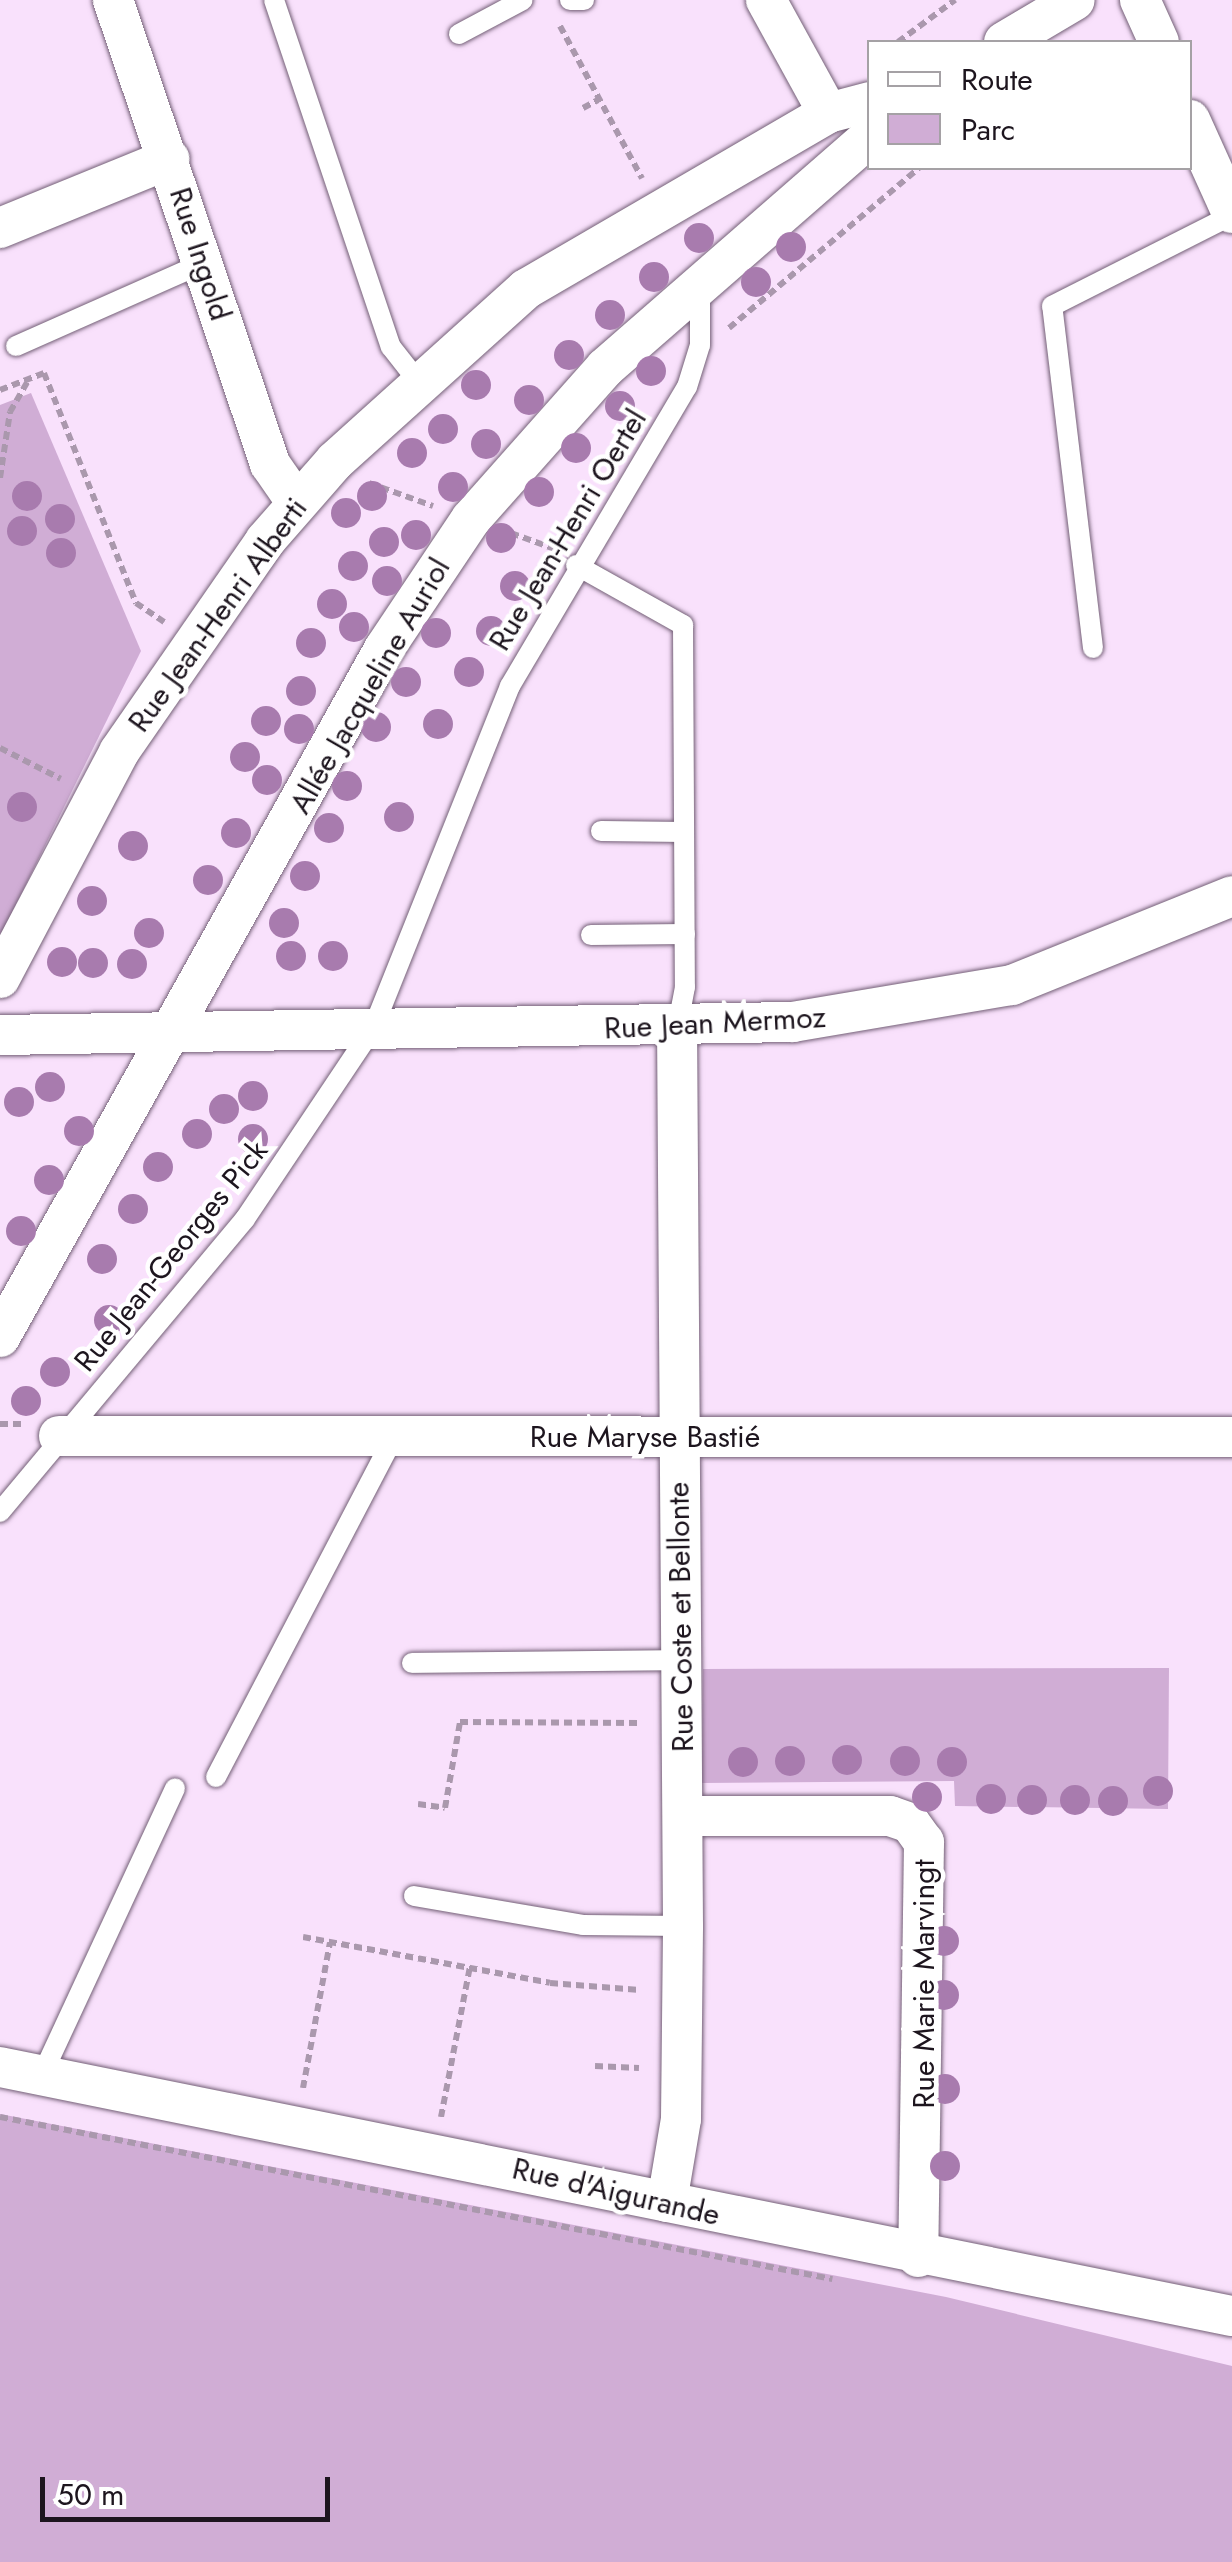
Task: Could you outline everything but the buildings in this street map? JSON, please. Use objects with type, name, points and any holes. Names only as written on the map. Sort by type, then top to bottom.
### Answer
[{"type":"street","name":"Rue Ingold","points":[[113,0],[270,464],[297,503]]},
{"type":"street","points":[[766,0],[828,113]]},
{"type":"street","points":[[979,40],[1019,0]]},
{"type":"street","points":[[1007,40],[1075,0]]},
{"type":"street","points":[[1140,0],[1158,40]]},
{"type":"street","name":"Rue Jean-Henri Alberti","points":[[0,978],[93,796],[193,642],[297,503],[418,380],[526,289],[659,207],[828,113],[867,103]]},
{"type":"street","points":[[1192,124],[1232,214]]},
{"type":"street","name":"Allée Jacqueline Auriol","points":[[0,1337],[177,1030],[384,648],[471,519],[562,411],[700,283],[867,140]]},
{"type":"street","points":[[0,228],[169,160]]},
{"type":"street","name":"Rue Jean Mermoz","points":[[0,1035],[374,1026],[677,1030],[996,990],[1232,896]]},
{"type":"street","name":"Rue Coste et Bellonte","points":[[667,2202],[681,2120],[683,1926],[677,1030]]},
{"type":"street","name":"Rue Maryse Bastié","points":[[59,1436],[1232,1437]]},
{"type":"street","name":"Rue Marie Marvingt","points":[[683,1816],[890,1816],[910,1823],[924,1842],[918,2257]]},
{"type":"street","name":"Rue d'Aigurande","points":[[0,2067],[918,2257],[1232,2316]]},
{"type":"lane","points":[[274,0],[391,347],[418,380]]},
{"type":"lane","points":[[459,34],[523,0]]},
{"type":"lane","points":[[565,8],[584,0]]},
{"type":"lane","points":[[1093,648],[1052,306],[1232,214]]},
{"type":"lane","points":[[16,346],[203,263]]},
{"type":"lane","name":"Rue Jean-Henri Oertel","points":[[374,1026],[510,686],[576,565],[688,388],[700,345],[700,283]]},
{"type":"lane","points":[[576,565],[683,625],[685,934],[677,1030]]},
{"type":"lane","points":[[601,831],[684,832]]},
{"type":"lane","points":[[592,934],[685,934]]},
{"type":"lane","name":"Rue Jean-Georges Pick","points":[[0,1512],[59,1436],[245,1219],[374,1026]]},
{"type":"lane","points":[[216,1777],[394,1436]]},
{"type":"lane","points":[[412,1663],[681,1660]]},
{"type":"lane","points":[[42,2075],[175,1788]]},
{"type":"lane","points":[[414,1896],[583,1925],[683,1926]]},
{"type":"path","points":[[901,40],[955,0]]},
{"type":"path","points":[[565,8],[598,100],[659,207]]},
{"type":"path","points":[[583,108],[598,100]]},
{"type":"path","points":[[711,344],[916,170]]},
{"type":"path","points":[[0,390],[44,373],[136,603],[193,642]]},
{"type":"path","points":[[0,478],[10,412],[30,378]]},
{"type":"path","points":[[0,748],[93,796]]},
{"type":"path","points":[[418,1804],[445,1808],[460,1722],[641,1723]]},
{"type":"path","points":[[302,1937],[640,1990]]},
{"type":"path","points":[[303,2090],[330,1942]]},
{"type":"path","points":[[441,2117],[470,1966]]},
{"type":"path","points":[[595,2066],[639,2068]]},
{"type":"path","points":[[0,2117],[852,2283]]},
{"type":"green space","points":[[31,393],[141,651],[0,937],[0,405]]},
{"type":"green space","points":[[1169,1668],[1168,1809],[955,1806],[954,1781],[702,1783],[703,1669]]},
{"type":"green space","points":[[0,2114],[946,2297],[1232,2366],[1232,2562],[0,2562]]}]
